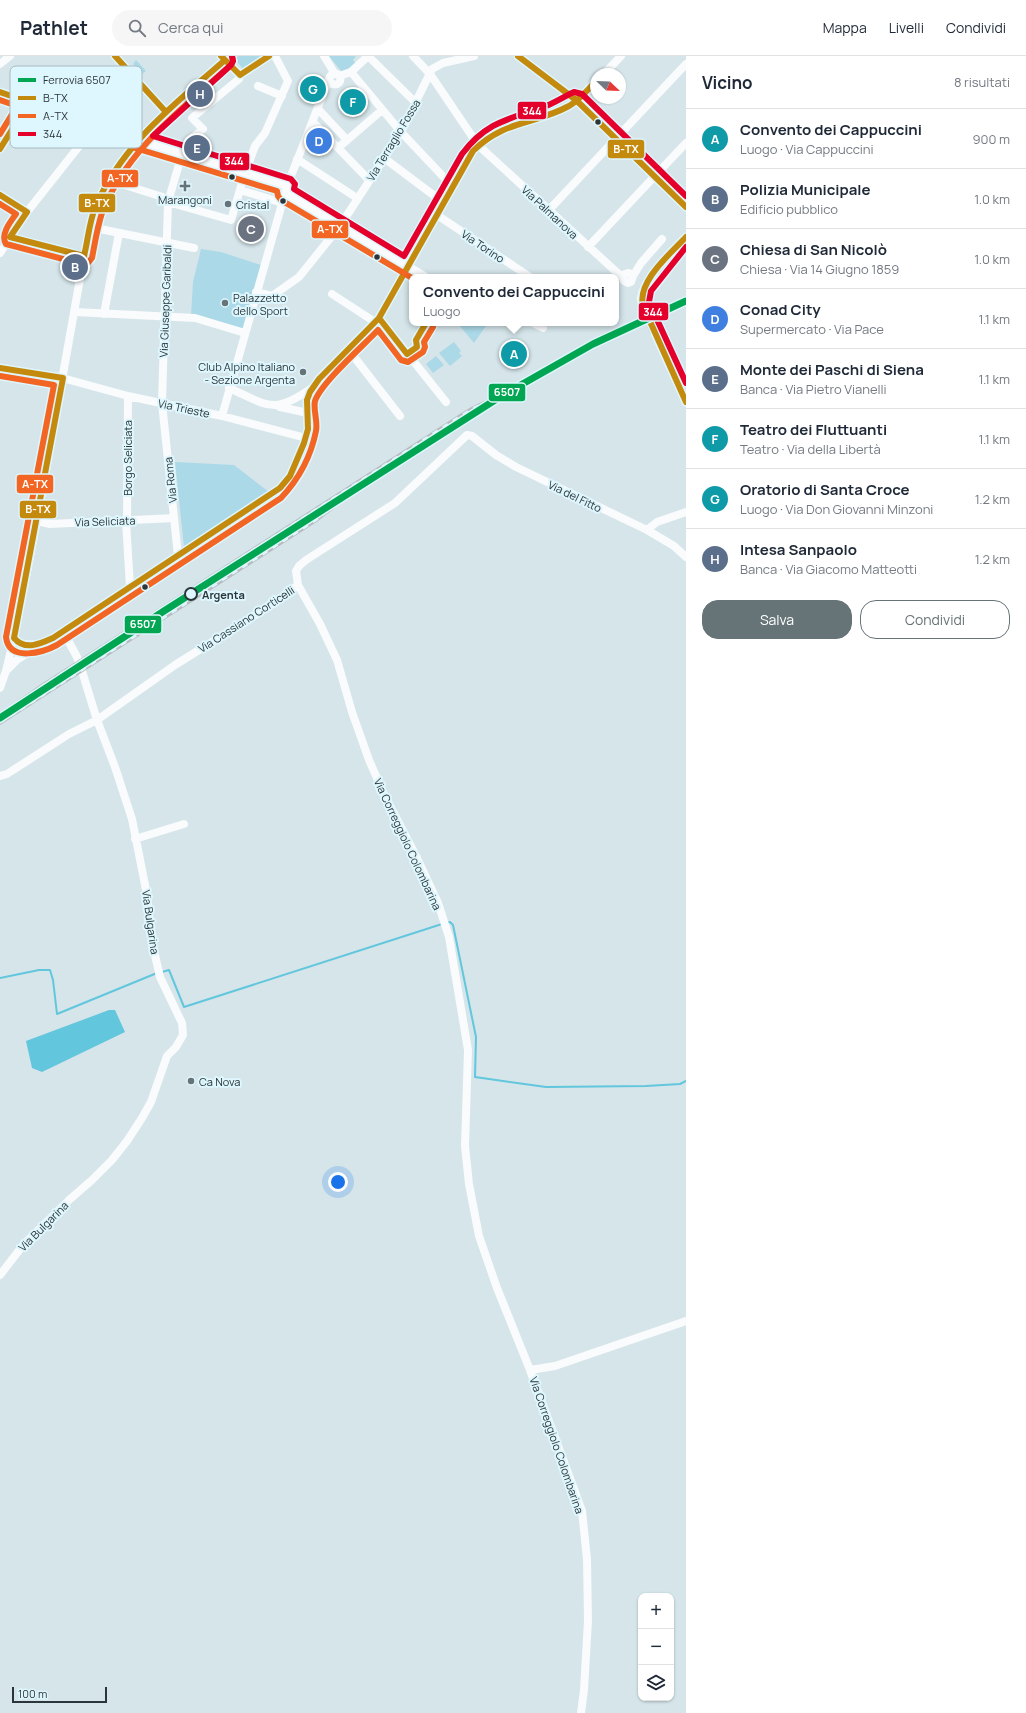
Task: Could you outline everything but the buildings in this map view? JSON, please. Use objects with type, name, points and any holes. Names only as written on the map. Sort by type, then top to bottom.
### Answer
[{"type":"street","points":[[0,64],[10,56]]},
{"type":"street","points":[[115,56],[124,66]]},
{"type":"street","points":[[142,134],[225,57],[240,75],[269,56]]},
{"type":"street","points":[[109,180],[169,201],[231,220],[255,146],[265,133],[288,80],[275,56]]},
{"type":"street","points":[[222,416],[286,190],[318,109],[334,78],[351,72],[368,56],[416,103]]},
{"type":"street","name":"Via Palmanova","points":[[413,56],[430,74],[478,145],[588,247],[628,275],[641,263],[662,238]]},
{"type":"street","name":"Via Terraglio Fossa","points":[[256,295],[272,296],[299,277],[340,226],[401,132],[432,69],[443,63],[474,56]]},
{"type":"street","points":[[518,56],[576,100],[686,207]]},
{"type":"street","points":[[325,58],[334,78]]},
{"type":"street","points":[[608,68],[616,58]]},
{"type":"street","points":[[548,211],[686,64]]},
{"type":"street","points":[[351,72],[401,132],[453,187]]},
{"type":"street","name":"Via Giuseppe Garibaldi","points":[[162,403],[169,201],[188,142],[203,129],[192,118],[239,79],[240,75]]},
{"type":"street","points":[[142,86],[166,112]]},
{"type":"street","points":[[258,86],[282,96]]},
{"type":"street","points":[[6,671],[18,659],[53,638],[280,488],[290,476],[306,438],[308,429],[307,400],[313,387],[377,320],[469,158],[478,145],[488,136],[503,128],[561,109],[576,100],[590,87]]},
{"type":"street","points":[[0,92],[10,95]]},
{"type":"street","points":[[318,109],[347,140]]},
{"type":"street","points":[[338,148],[382,110]]},
{"type":"street","points":[[313,122],[369,180]]},
{"type":"street","points":[[0,149],[10,133]]},
{"type":"street","points":[[142,142],[245,173],[286,190],[340,226],[420,274]]},
{"type":"street","points":[[588,247],[686,142]]},
{"type":"street","points":[[0,252],[27,212],[78,148]]},
{"type":"street","points":[[0,688],[14,638],[38,521],[90,227],[97,203],[109,180],[131,148]]},
{"type":"street","points":[[384,158],[415,183],[444,203]]},
{"type":"street","points":[[297,159],[357,198]]},
{"type":"street","points":[[240,190],[283,203]]},
{"type":"street","points":[[0,195],[27,212]]},
{"type":"street","name":"Via Torino","points":[[437,215],[526,274]]},
{"type":"street","points":[[90,227],[194,248]]},
{"type":"street","points":[[104,314],[119,233]]},
{"type":"street","points":[[646,314],[641,303],[644,288],[686,234]]},
{"type":"street","points":[[10,237],[84,256]]},
{"type":"street","points":[[674,249],[686,238]]},
{"type":"street","points":[[332,294],[377,320],[446,402]]},
{"type":"street","points":[[75,312],[203,319],[245,332]]},
{"type":"street","points":[[539,326],[543,328]]},
{"type":"street","points":[[655,334],[686,402]]},
{"type":"street","points":[[348,349],[400,416]]},
{"type":"street","name":"Via Trieste","points":[[0,368],[63,378],[128,396],[222,416],[306,438]]},
{"type":"street","points":[[277,406],[292,401],[313,387]]},
{"type":"street","points":[[230,388],[265,404],[308,413]]},
{"type":"street","name":"Borgo Seliciata","points":[[128,396],[127,521],[130,587]]},
{"type":"street","name":"Via Roma","points":[[162,403],[178,556]]},
{"type":"street","name":"Via del Fitto","points":[[465,437],[469,435],[472,436],[496,455],[516,467],[647,530],[674,546],[686,557]]},
{"type":"street","name":"Via Cassiano Corticelli","points":[[0,776],[7,774],[69,734],[97,720],[175,665],[268,607],[298,585],[296,571],[300,564],[395,503],[416,485],[465,437]]},
{"type":"street","points":[[647,530],[657,522],[686,512]]},
{"type":"street","name":"Via Seliciata","points":[[38,521],[50,524],[174,518]]},
{"type":"street","name":"Via Correggiolo Colombarina","points":[[298,585],[320,624],[337,660],[352,712],[369,760],[384,794],[438,903],[450,945],[468,1050],[465,1146],[468,1184],[479,1236],[497,1288],[530,1370],[582,1511],[587,1559],[588,1621],[584,1690],[581,1713]]},
{"type":"street","name":"Via Bulgarina","points":[[0,1275],[24,1244],[112,1160],[142,1118],[151,1102],[167,1056],[176,1047],[183,1035],[182,1023],[159,972],[152,942],[147,895],[130,812],[97,720],[77,657],[63,631]]},
{"type":"street","points":[[14,638],[21,644],[35,646],[53,638]]},
{"type":"street","points":[[135,839],[184,824]]},
{"type":"street","name":"Via Correggiolo Colombarina","points":[[530,1370],[555,1366],[686,1321]]},
{"type":"shaded area","points":[[238,56],[264,56],[243,69],[235,59]]},
{"type":"shaded area","points":[[329,56],[356,56],[353,60],[356,64],[342,72]]},
{"type":"shaded area","points":[[136,60],[141,66],[135,66],[133,64]]},
{"type":"shaded area","points":[[142,67],[146,71],[142,74]]},
{"type":"shaded area","points":[[201,249],[221,252],[261,265],[243,329],[191,316],[193,282]]},
{"type":"shaded area","points":[[460,326],[486,326],[474,343]]},
{"type":"shaded area","points":[[454,342],[461,351],[459,353],[462,356],[450,366],[439,353]]},
{"type":"shaded area","points":[[436,356],[444,365],[433,373],[426,364]]},
{"type":"shaded area","points":[[175,462],[234,465],[269,492],[184,547]]},
{"type":"water","points":[[109,1010],[115,1010],[125,1032],[42,1072],[32,1068],[26,1041]]},
{"type":"waterway","points":[[446,923],[450,922],[453,925],[476,1037],[475,1077],[546,1087],[646,1086],[680,1084],[686,1081]]},
{"type":"waterway","points":[[162,972],[169,970],[184,1007],[442,924]]},
{"type":"waterway","points":[[0,978],[39,970],[50,970],[53,980],[57,1014],[157,973]]},
{"type":"tunnel","points":[[646,314],[655,334]]},
{"type":"railway","points":[[0,715],[43,685],[460,416],[506,392]]},
{"type":"railway","points":[[0,723],[315,521],[370,479]]},
{"type":"rail line","name":"6507","points":[[0,718],[164,611],[503,395],[593,344],[686,301]]},
{"type":"transit line","name":"B-TX","points":[[115,56],[124,66]]},
{"type":"transit line","name":"B-TX","points":[[221,56],[240,75],[269,56]]},
{"type":"transit line","name":"A-TX","points":[[142,148],[175,115],[231,65],[233,61],[232,56]]},
{"type":"transit line","name":"344","points":[[232,56],[233,61],[231,65],[153,136],[291,179],[295,184],[294,189],[404,256],[462,154],[471,143],[481,134],[500,122],[546,106],[574,92],[582,94],[686,196]]},
{"type":"transit line","name":"B-TX","points":[[518,56],[576,100],[686,207]]},
{"type":"transit line","name":"B-TX","points":[[142,137],[187,93],[225,60]]},
{"type":"transit line","name":"B-TX","points":[[142,86],[166,112]]},
{"type":"transit line","name":"B-TX","points":[[0,368],[63,378],[14,638],[23,644],[33,645],[53,638],[280,488],[290,476],[304,443],[308,429],[307,400],[310,392],[319,379],[379,318],[473,151],[485,141],[508,128],[544,117],[569,106],[580,98],[590,88]]},
{"type":"transit line","name":"B-TX","points":[[0,92],[10,95]]},
{"type":"transit line","name":"A-TX","points":[[0,100],[10,104]]},
{"type":"transit line","name":"A-TX","points":[[0,134],[10,118]]},
{"type":"transit line","name":"B-TX","points":[[0,149],[10,133]]},
{"type":"transit line","name":"B-TX","points":[[0,195],[27,212],[10,237],[84,256],[95,208],[106,185],[119,164],[132,148]]},
{"type":"transit line","name":"A-TX","points":[[135,148],[277,191],[281,200],[409,276]]},
{"type":"transit line","name":"A-TX","points":[[0,204],[16,214],[5,233],[4,240],[6,244],[82,264],[88,263],[92,258],[102,213],[112,190],[125,169],[142,148]]},
{"type":"transit line","name":"B-TX","points":[[686,237],[663,260],[649,279],[644,289],[642,299],[644,308],[686,402]]},
{"type":"transit line","name":"344","points":[[686,247],[651,291],[649,302],[686,383]]},
{"type":"transit line","name":"B-TX","points":[[379,318],[407,354],[417,347],[416,340],[424,326]]},
{"type":"transit line","name":"A-TX","points":[[0,376],[54,385],[6,637],[13,650],[20,653],[28,653],[44,650],[57,645],[281,498],[303,467],[311,449],[316,431],[315,401],[325,384],[378,330],[401,360],[408,362],[423,352],[425,347],[424,342],[433,327]]},
{"type":"place","name":"Oratorio di Santa Croce","points":[[313,89]]},
{"type":"place","name":"Intesa Sanpaolo","points":[[200,94]]},
{"type":"place","name":"Teatro dei Fluttuanti","points":[[353,102]]},
{"type":"place","name":"Conad City","points":[[319,141]]},
{"type":"place","name":"Monte dei Paschi di Siena","points":[[197,148]]},
{"type":"place","name":"Marangoni","points":[[185,186]]},
{"type":"place","name":"Cristal","points":[[228,204]]},
{"type":"place","name":"Chiesa di San Nicolò","points":[[251,229]]},
{"type":"place","name":"Polizia Municipale","points":[[75,267]]},
{"type":"place","name":"Palazzetto dello Sport","points":[[225,303]]},
{"type":"place","name":"Convento dei Cappuccini","points":[[514,354]]},
{"type":"place","name":"Club Alpino Italiano - Sezione Argenta","points":[[303,372]]},
{"type":"place","name":"Argenta","points":[[191,594]]},
{"type":"place","name":"Ca Nova","points":[[191,1081]]}]
